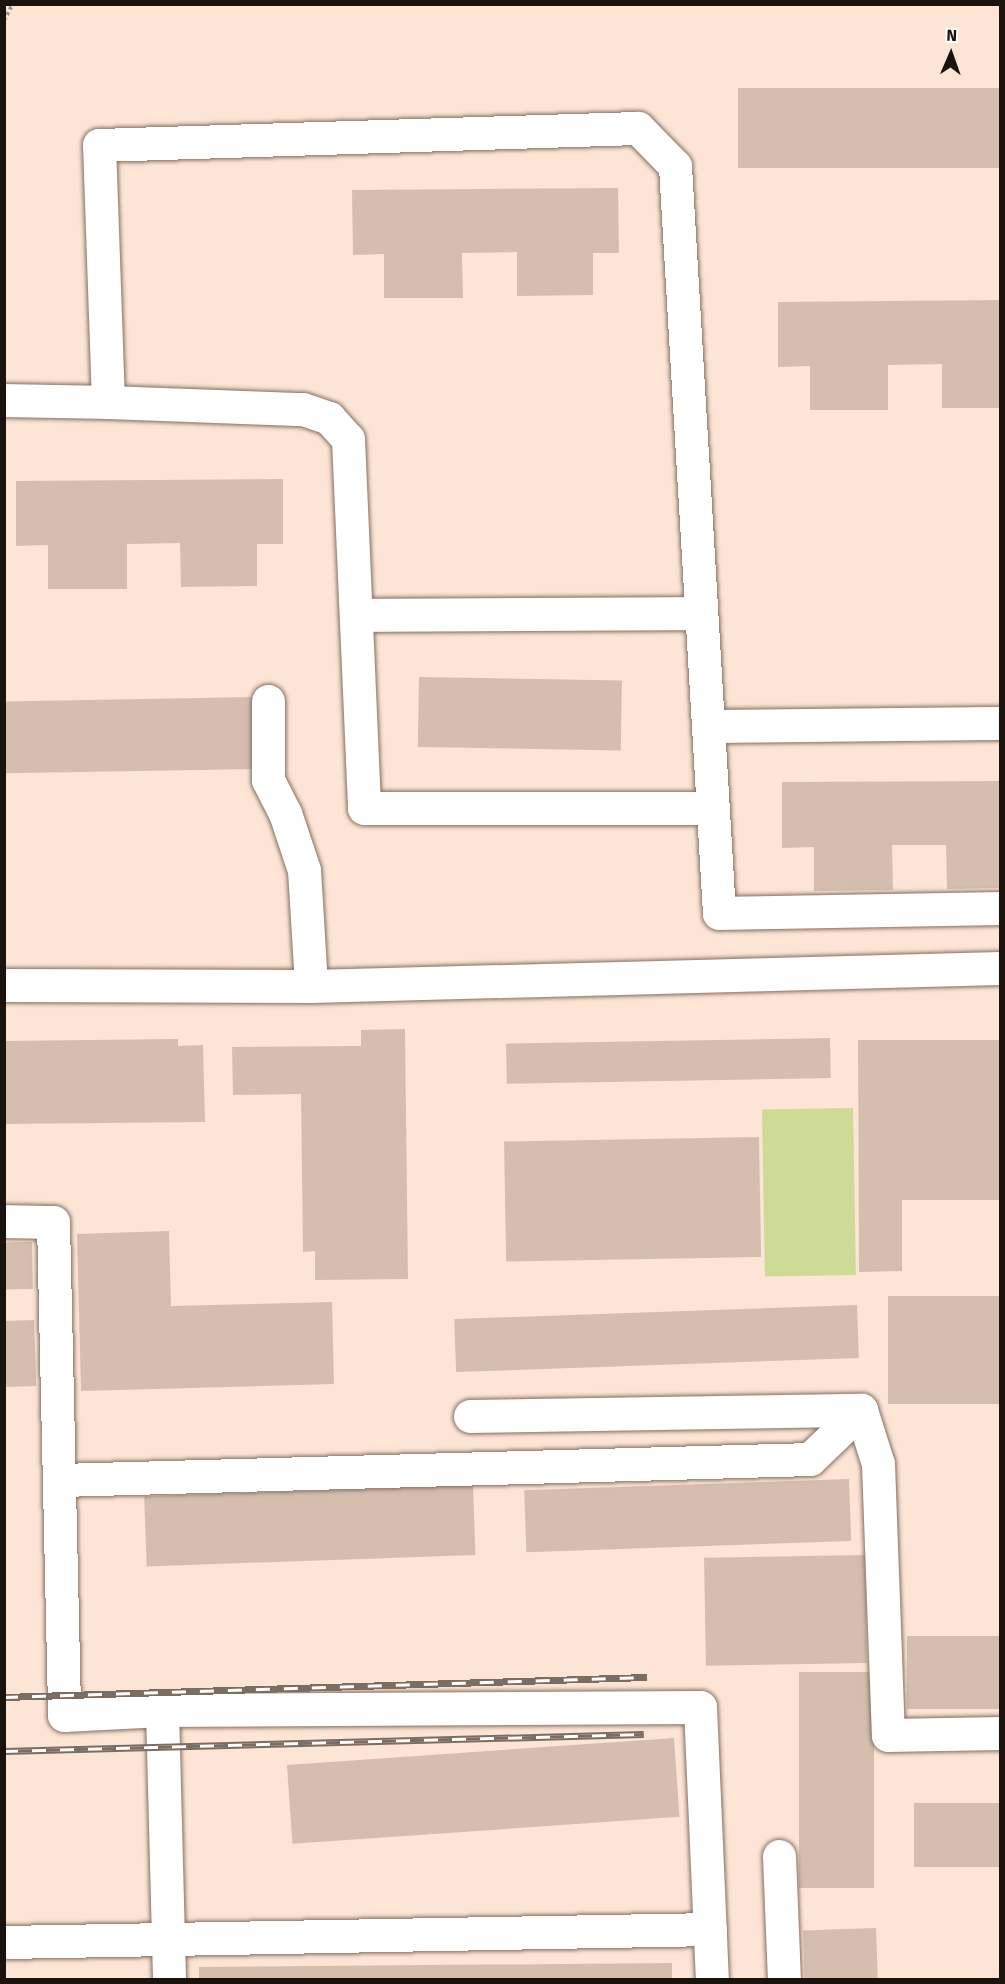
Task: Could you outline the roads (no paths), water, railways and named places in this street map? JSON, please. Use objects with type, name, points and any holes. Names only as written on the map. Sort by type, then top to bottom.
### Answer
[{"type":"street","points":[[108,402],[95,259],[99,145],[638,128],[675,166],[719,913],[1000,908]]},
{"type":"street","points":[[4,400],[303,409],[329,418],[348,438],[364,808],[712,808]]},
{"type":"street","points":[[356,615],[701,613]]},
{"type":"street","points":[[268,701],[268,780],[285,813],[304,870],[311,986]]},
{"type":"street","points":[[708,726],[1000,723]]},
{"type":"street","points":[[4,985],[311,986],[1000,968]]},
{"type":"street","points":[[4,1221],[53,1222],[64,1715],[162,1710],[700,1707],[712,1980]]},
{"type":"street","points":[[60,1480],[810,1459],[861,1410]]},
{"type":"street","points":[[470,1416],[861,1410]]},
{"type":"street","points":[[861,1410],[878,1464],[888,1735],[1000,1733]]},
{"type":"street","points":[[162,1710],[169,1980]]},
{"type":"street","points":[[779,1856],[784,1980]]},
{"type":"street","points":[[4,1942],[710,1929]]},
{"type":"railway","points":[[4,1697],[647,1677]]},
{"type":"railway","points":[[4,1751],[644,1734]]}]
